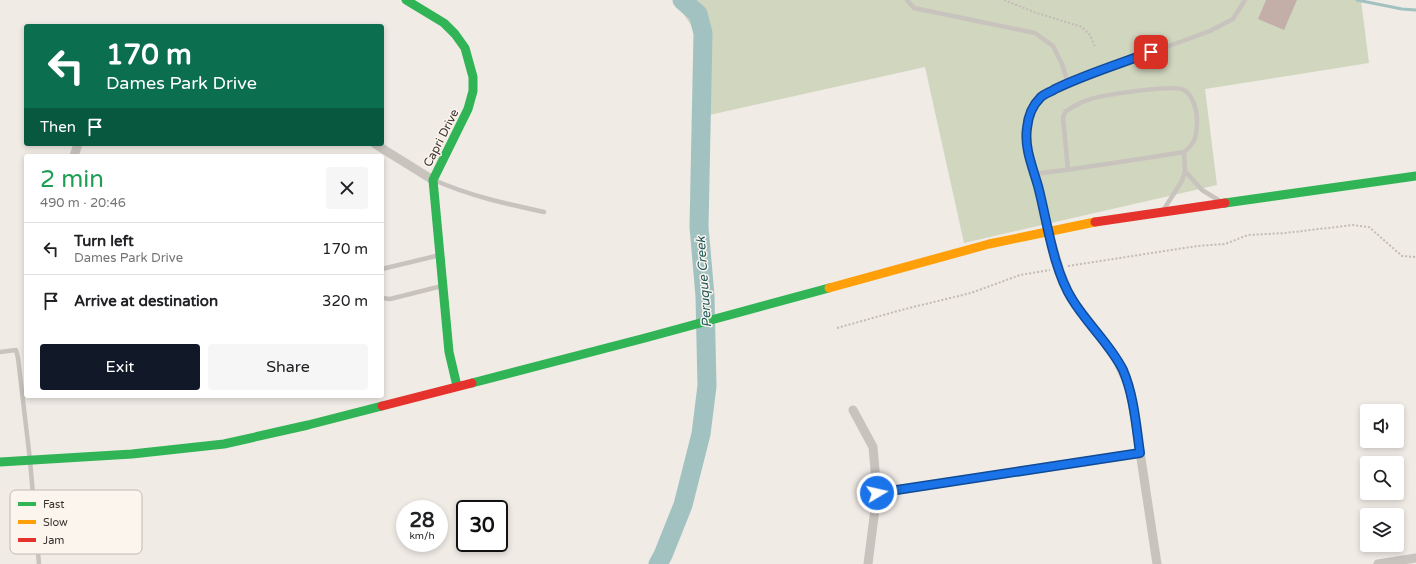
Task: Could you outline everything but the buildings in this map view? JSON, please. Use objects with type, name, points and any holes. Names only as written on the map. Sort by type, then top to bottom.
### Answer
[{"type":"main road","name":"Capri Drive","points":[[406,0],[444,23],[455,34],[465,48],[473,77],[473,91],[468,109],[433,180],[449,352],[457,386]]},
{"type":"main road","points":[[0,462],[132,454],[224,444],[308,425],[645,338],[989,244],[1102,220],[1164,210],[1416,176]]},
{"type":"street","points":[[378,146],[433,180]]},
{"type":"street","points":[[1048,231],[1059,268],[1071,298],[1114,354],[1130,392],[1157,564]]},
{"type":"street","points":[[853,410],[873,447],[877,493],[868,564]]},
{"type":"street","points":[[877,493],[1140,453]]},
{"type":"street","points":[[1378,564],[1416,558]]},
{"type":"lane","points":[[907,0],[914,8],[1035,33],[1053,46],[1062,64],[1068,83]]},
{"type":"lane","points":[[1048,231],[1038,186],[1030,163],[1027,129],[1031,111],[1041,96],[1068,83],[1210,31],[1233,19],[1244,0]]},
{"type":"lane","points":[[1034,174],[1068,170],[1184,152],[1194,143],[1197,136],[1197,118],[1194,104],[1189,94],[1184,90],[1175,88],[1098,97],[1088,100],[1066,111],[1063,117],[1068,170]]},
{"type":"lane","points":[[1164,210],[1182,181],[1185,171],[1184,152]]},
{"type":"lane","points":[[1185,171],[1202,190],[1222,202]]},
{"type":"lane","points":[[433,180],[457,190],[480,197],[544,212]]},
{"type":"lane","points":[[384,269],[440,255]]},
{"type":"lane","points":[[384,298],[390,299],[442,286]]},
{"type":"lane","points":[[0,352],[16,350],[33,490]]},
{"type":"lane","points":[[38,554],[39,564]]},
{"type":"path","points":[[1004,0],[1034,12],[1082,27],[1090,35],[1095,47]]},
{"type":"path","points":[[837,328],[970,293],[1020,275],[1075,264],[1182,248],[1225,244],[1248,235],[1285,233],[1353,225],[1369,227],[1402,256],[1416,257]]},
{"type":"green space","points":[[674,0],[1361,0],[1369,63],[1205,89],[1217,185],[964,243],[925,67],[705,116],[699,37]]},
{"type":"waterway","name":"Peruque Creek","points":[[658,564],[683,505],[701,434],[707,386],[705,296],[699,227],[703,33],[698,14],[682,0]]},
{"type":"waterway","points":[[1357,0],[1402,9],[1416,10]]},
{"type":"traffic: fast","points":[[406,0],[444,23],[455,34],[465,48],[473,77],[473,91],[468,109],[433,180],[449,352],[457,386]]},
{"type":"traffic: fast","points":[[1225,203],[1416,176]]},
{"type":"traffic: fast","points":[[472,383],[829,288]]},
{"type":"traffic: fast","points":[[0,462],[132,454],[224,444],[382,406]]},
{"type":"traffic: slow","points":[[829,288],[989,244],[1095,222]]},
{"type":"traffic: jam","points":[[1095,222],[1225,203]]},
{"type":"traffic: jam","points":[[382,406],[472,383]]},
{"type":"route","points":[[877,493],[1140,453],[1129,386],[1122,370],[1114,354],[1093,329],[1071,298],[1061,274],[1048,231],[1038,186],[1030,163],[1027,129],[1031,111],[1041,96],[1068,83],[1151,52]]}]
